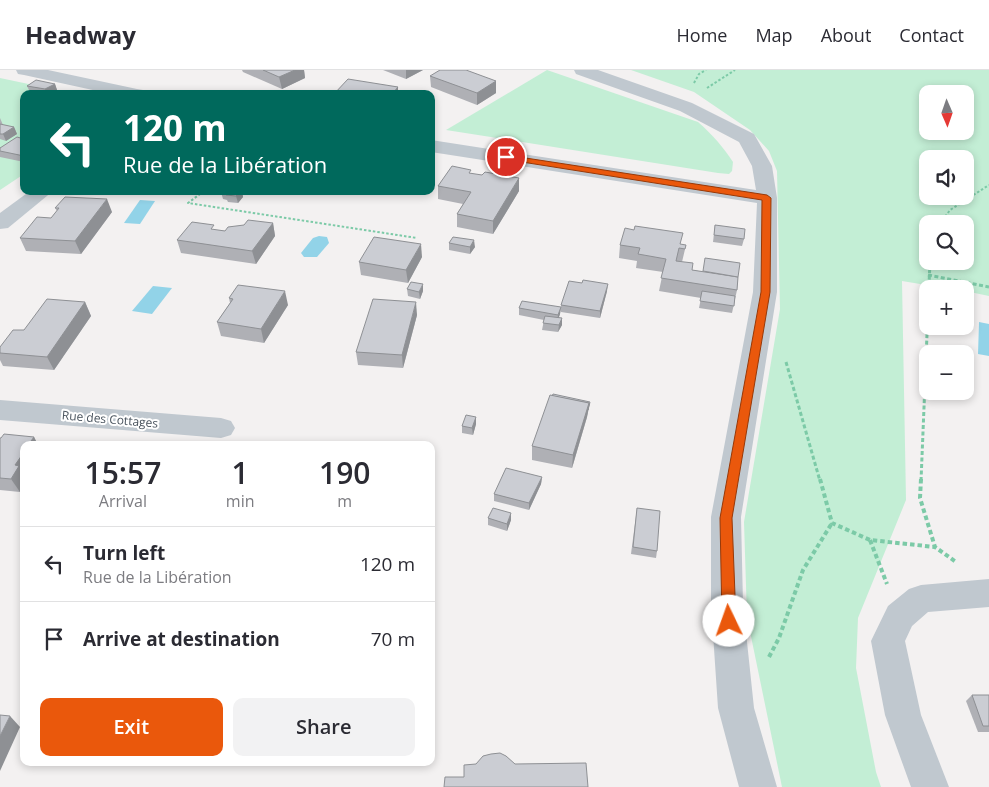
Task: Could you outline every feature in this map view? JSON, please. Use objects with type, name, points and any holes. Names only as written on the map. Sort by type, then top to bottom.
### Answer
[{"type":"street","points":[[24,70],[119,90]]},
{"type":"street","points":[[582,70],[686,107],[747,138],[762,166],[767,198],[765,292],[726,518],[728,604],[736,708],[758,787]]},
{"type":"street","points":[[435,147],[767,198]]},
{"type":"street","points":[[0,223],[38,195]]},
{"type":"street","name":"Rue des Cottages","points":[[0,410],[221,428]]},
{"type":"street","points":[[930,787],[904,715],[888,641],[900,616],[921,598],[989,593]]},
{"type":"path","points":[[686,107],[708,87],[735,70]]},
{"type":"path","points":[[946,215],[950,210],[989,184]]},
{"type":"path","points":[[199,195],[188,203],[417,238]]},
{"type":"path","points":[[832,523],[870,540],[935,547],[920,498],[929,270]]},
{"type":"path","points":[[928,275],[989,287]]},
{"type":"path","points":[[786,361],[832,523]]},
{"type":"path","points":[[766,662],[787,619],[799,578],[832,523]]},
{"type":"path","points":[[870,540],[900,616]]},
{"type":"green space","points":[[547,70],[698,122],[713,136],[733,162],[732,171],[729,174],[718,173],[446,130]]},
{"type":"green space","points":[[631,70],[989,70],[989,296],[974,293],[974,280],[919,280],[919,284],[902,281],[906,500],[858,618],[856,668],[876,772],[881,787],[782,787],[747,617],[744,522],[780,309],[777,171],[769,151],[750,130],[694,92]]},
{"type":"green space","points":[[0,78],[57,90],[20,90],[20,177],[0,190]]},
{"type":"water","points":[[140,200],[155,201],[140,224],[124,223]]},
{"type":"water","points":[[319,236],[327,237],[329,243],[317,257],[304,257],[301,253],[313,238]]},
{"type":"water","points":[[153,286],[172,288],[152,314],[132,311]]},
{"type":"water","points":[[979,322],[989,324],[989,356],[978,354]]},
{"type":"building","points":[[263,70],[295,70],[279,77]]},
{"type":"building","points":[[440,70],[466,70],[496,81],[477,93],[430,76]]},
{"type":"building","points":[[348,79],[398,87],[395,90],[338,90]]},
{"type":"building","points":[[36,80],[55,84],[45,89],[27,86]]},
{"type":"building","points":[[0,124],[14,127],[0,134]]},
{"type":"building","points":[[17,137],[20,138],[20,155],[0,151],[0,148]]},
{"type":"building","points":[[452,166],[471,170],[469,173],[482,175],[485,172],[519,178],[493,221],[457,214],[471,192],[438,186]]},
{"type":"building","points":[[65,197],[107,199],[75,241],[20,238],[37,217],[51,218],[59,208],[55,208]]},
{"type":"building","points":[[248,220],[273,223],[252,251],[177,240],[192,222],[214,225],[211,229],[225,231],[228,227],[244,225]]},
{"type":"building","points":[[715,225],[745,229],[744,239],[714,235]]},
{"type":"building","points":[[635,226],[683,233],[680,244],[686,245],[685,249],[679,248],[676,261],[693,263],[692,270],[738,277],[737,290],[661,278],[666,259],[638,254],[640,248],[620,245],[625,228],[634,230]]},
{"type":"building","points":[[374,237],[421,244],[406,270],[359,262]]},
{"type":"building","points":[[453,237],[474,240],[470,247],[449,243]]},
{"type":"building","points":[[705,258],[740,263],[738,277],[703,271]]},
{"type":"building","points":[[583,280],[608,284],[600,311],[561,305],[569,281],[582,283]]},
{"type":"building","points":[[411,282],[423,284],[419,292],[407,289]]},
{"type":"building","points":[[238,285],[285,291],[261,329],[217,322],[233,299],[229,298]]},
{"type":"building","points":[[702,291],[735,296],[734,306],[700,301]]},
{"type":"building","points":[[47,299],[85,302],[47,357],[0,353],[0,347],[13,330],[24,330]]},
{"type":"building","points":[[373,299],[416,302],[402,355],[356,352]]},
{"type":"building","points":[[522,301],[561,307],[558,315],[519,308]]},
{"type":"building","points":[[545,316],[562,318],[559,325],[543,323]]},
{"type":"building","points":[[553,394],[590,402],[588,410],[589,403],[552,396]]},
{"type":"building","points":[[550,395],[589,403],[573,455],[532,446]]},
{"type":"building","points":[[466,415],[476,417],[472,428],[462,426]]},
{"type":"building","points":[[4,434],[34,437],[31,441],[20,441],[20,458],[15,465],[19,466],[11,479],[0,478],[1,438]]},
{"type":"building","points":[[506,468],[542,477],[529,503],[494,494]]},
{"type":"building","points":[[493,508],[511,513],[507,524],[488,518]]},
{"type":"building","points":[[637,508],[660,511],[657,551],[633,547]]},
{"type":"building","points":[[972,695],[989,695],[989,726],[983,726]]},
{"type":"building","points":[[0,715],[10,716],[0,736]]},
{"type":"building","points":[[500,753],[515,764],[586,763],[588,787],[444,787],[445,777],[464,777],[464,765],[476,764],[483,756]]},
{"type":"route","points":[[506,157],[767,198],[765,292],[726,518],[729,621]]}]
